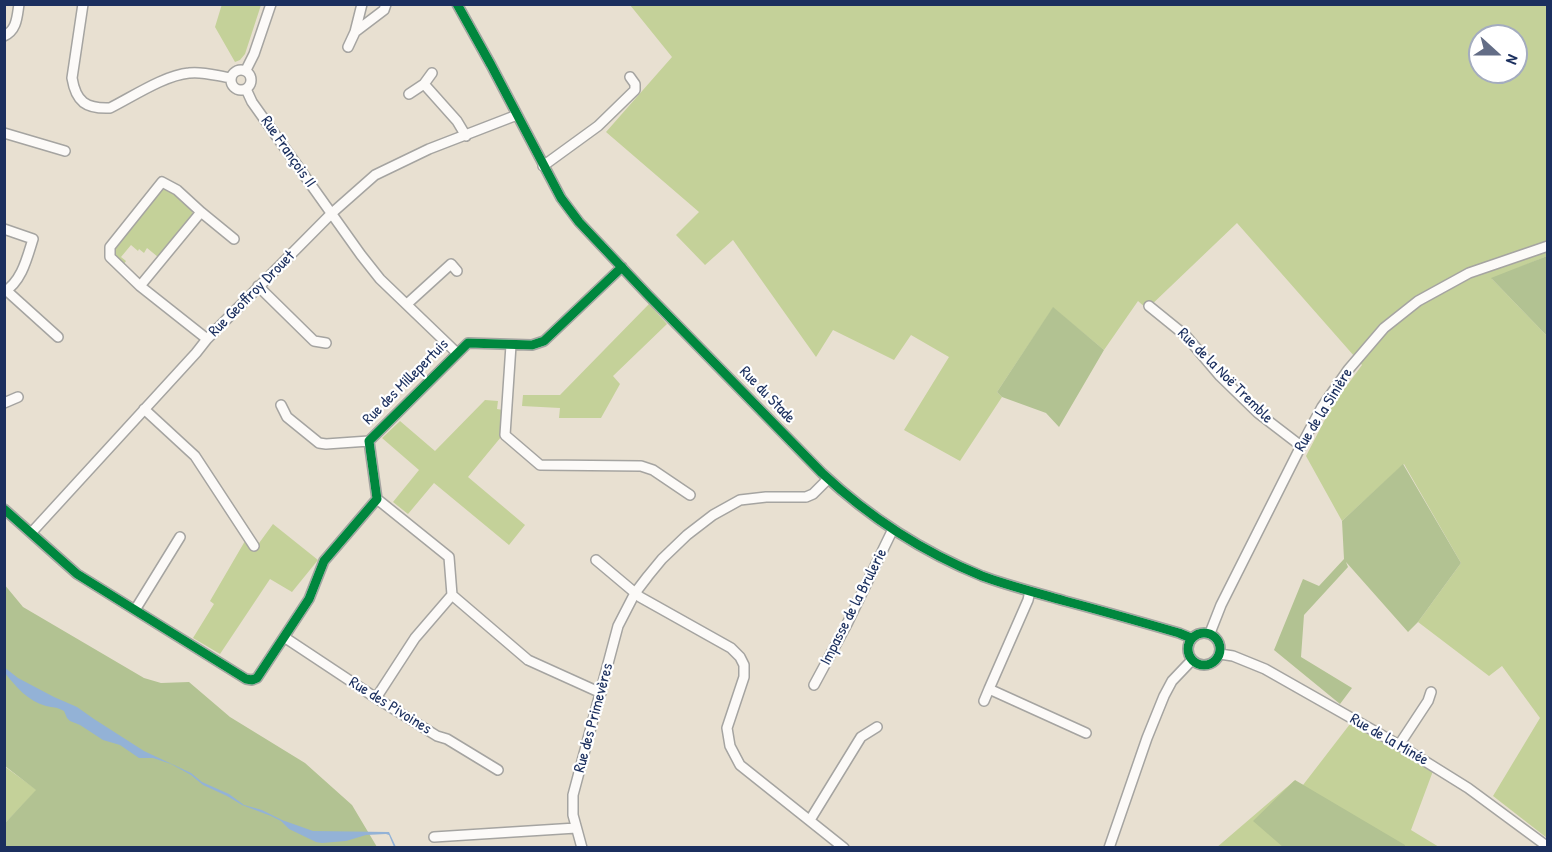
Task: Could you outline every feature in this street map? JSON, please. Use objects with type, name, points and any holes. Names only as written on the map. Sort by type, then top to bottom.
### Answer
[{"type":"street","points":[[4,36],[10,34],[15,27],[19,4]]},
{"type":"street","points":[[83,4],[72,78],[78,99],[89,106],[110,108],[177,75],[191,72],[231,78]]},
{"type":"street","points":[[246,70],[272,4]]},
{"type":"street","points":[[348,47],[355,32],[362,4]]},
{"type":"street","points":[[355,32],[384,10],[386,4]]},
{"type":"street","name":"Rue du Stade","points":[[457,4],[543,166],[573,214],[828,479],[860,506],[893,529],[926,549],[984,576],[1191,638]]},
{"type":"street","points":[[237,70],[246,70],[252,81],[246,89],[237,89],[232,84],[232,75],[237,70]]},
{"type":"street","points":[[410,94],[424,84],[432,73]]},
{"type":"street","points":[[543,166],[598,126],[635,90],[635,84],[630,77]]},
{"type":"street","points":[[424,84],[457,121],[466,136]]},
{"type":"street","name":"Rue François II","points":[[246,89],[252,102],[374,271],[457,353]]},
{"type":"street","name":"Rue Geoffroy Drouet","points":[[32,532],[207,339],[332,213],[375,175],[429,149],[517,115]]},
{"type":"street","points":[[4,133],[65,151]]},
{"type":"street","points":[[207,339],[140,285],[110,257],[110,247],[162,182],[177,190],[234,239]]},
{"type":"street","points":[[140,285],[201,212]]},
{"type":"street","points":[[4,229],[33,239],[25,266],[6,292],[58,337]]},
{"type":"street","name":"Rue de la Sinière","points":[[1210,633],[1221,605],[1322,407],[1348,370],[1384,328],[1412,305],[1469,273],[1548,246]]},
{"type":"street","points":[[407,304],[451,264],[457,271]]},
{"type":"street","name":"Rue des Millepertuis","points":[[377,499],[369,441],[457,353],[468,343],[532,345],[544,341],[622,267]]},
{"type":"street","points":[[258,286],[314,340],[326,344]]},
{"type":"street","name":"Rue de la Noë Tremble","points":[[1149,306],[1186,336],[1220,376],[1258,413],[1301,446]]},
{"type":"street","points":[[511,345],[505,435],[540,465],[640,466],[653,470],[690,495]]},
{"type":"street","points":[[4,403],[18,397]]},
{"type":"street","points":[[281,405],[287,417],[319,442],[326,444],[369,441]]},
{"type":"street","points":[[144,409],[195,456],[254,546]]},
{"type":"street","name":"Rue des Primevères","points":[[582,848],[573,815],[573,795],[618,626],[635,593],[662,559],[687,535],[713,515],[740,500],[766,496],[806,497],[813,494],[828,479]]},
{"type":"street","points":[[4,509],[77,574],[208,656],[246,679],[252,680],[257,678],[309,599],[324,561],[377,499],[449,557],[452,595],[528,660],[601,693]]},
{"type":"street","name":"Impasse de la Brulerie","points":[[814,685],[847,624],[893,529]]},
{"type":"street","points":[[135,610],[180,537]]},
{"type":"street","points":[[596,560],[640,597],[731,648],[740,657],[744,665],[744,677],[728,728],[730,746],[740,765],[844,848]]},
{"type":"street","points":[[984,701],[1030,591]]},
{"type":"street","points":[[376,698],[415,638],[452,595]]},
{"type":"street","points":[[1200,633],[1210,633],[1220,644],[1220,654],[1213,663],[1202,665],[1192,660],[1188,647],[1191,638],[1200,633]]},
{"type":"street","name":"Rue des Pivoines","points":[[284,637],[437,736],[447,739],[498,770]]},
{"type":"street","name":"Rue de la Minée","points":[[1220,654],[1233,656],[1265,669],[1399,745],[1468,788],[1548,847]]},
{"type":"street","points":[[1108,848],[1164,696],[1172,681],[1192,660]]},
{"type":"street","points":[[989,689],[1086,733]]},
{"type":"street","points":[[1399,745],[1428,701],[1431,692]]},
{"type":"street","points":[[810,820],[861,737],[877,727]]},
{"type":"street","points":[[434,837],[576,828]]},
{"type":"green space","points":[[222,4],[261,5],[245,54],[235,62],[215,27]]},
{"type":"green space","points":[[630,5],[1547,5],[1547,256],[1492,279],[1547,336],[1547,838],[1493,796],[1540,718],[1502,666],[1489,676],[1418,622],[1461,563],[1404,464],[1342,521],[1306,456],[1332,406],[1362,365],[1237,223],[1147,309],[1138,301],[1104,350],[1053,308],[997,392],[1002,397],[960,461],[904,430],[949,357],[911,335],[894,360],[833,330],[816,357],[733,240],[705,265],[676,235],[699,212],[606,132],[672,57]]},
{"type":"green space","points":[[169,188],[192,208],[193,217],[158,257],[147,248],[144,253],[131,245],[121,257],[126,261],[124,264],[114,257],[114,248],[162,190]]},
{"type":"green space","points":[[1547,256],[1547,336],[1491,278]]},
{"type":"green space","points":[[649,304],[667,324],[613,376],[620,384],[601,418],[559,418],[560,408],[522,406],[523,395],[560,395]]},
{"type":"green space","points":[[1053,307],[1104,350],[1059,427],[1046,413],[1002,397],[997,392]]},
{"type":"green space","points":[[485,400],[498,401],[497,409],[503,410],[501,437],[468,477],[525,525],[509,545],[434,483],[408,514],[393,502],[419,470],[382,438],[400,421],[435,451]]},
{"type":"green space","points":[[1403,464],[1461,563],[1418,622],[1408,632],[1346,562],[1348,567],[1304,615],[1301,657],[1352,688],[1340,704],[1274,650],[1303,579],[1319,586],[1344,559],[1342,521]]},
{"type":"green space","points":[[273,524],[318,560],[292,592],[270,579],[220,654],[193,638],[214,604],[210,601],[245,541],[254,550]]},
{"type":"green space","points":[[4,584],[23,607],[144,678],[161,683],[189,682],[230,717],[305,763],[352,805],[377,847],[5,847],[5,823],[36,790],[5,766]]},
{"type":"green space","points":[[1350,724],[1433,771],[1411,830],[1439,847],[1216,848],[1294,781],[1303,785]]},
{"type":"green space","points":[[4,766],[37,790],[5,823],[4,823]]},
{"type":"green space","points":[[1295,780],[1405,847],[1283,847],[1253,821]]},
{"type":"water","points":[[4,667],[18,678],[77,707],[144,751],[191,773],[202,782],[229,794],[244,805],[313,831],[389,832],[396,847],[386,834],[366,835],[346,841],[316,842],[289,829],[281,821],[242,805],[203,785],[171,764],[153,758],[139,758],[120,745],[103,740],[70,721],[64,711],[40,704],[28,697],[5,673]]},
{"type":"cycle path","points":[[457,4],[561,198],[579,222],[840,489],[898,532],[939,556],[982,576],[1191,638]]},
{"type":"cycle path","points":[[4,509],[77,574],[246,679],[252,680],[257,678],[309,599],[324,561],[377,499],[369,441],[468,343],[532,345],[544,341],[622,267]]},
{"type":"cycle path","points":[[1204,633],[1216,637],[1220,649],[1216,661],[1204,665],[1192,661],[1188,649],[1192,637],[1204,633]]}]
